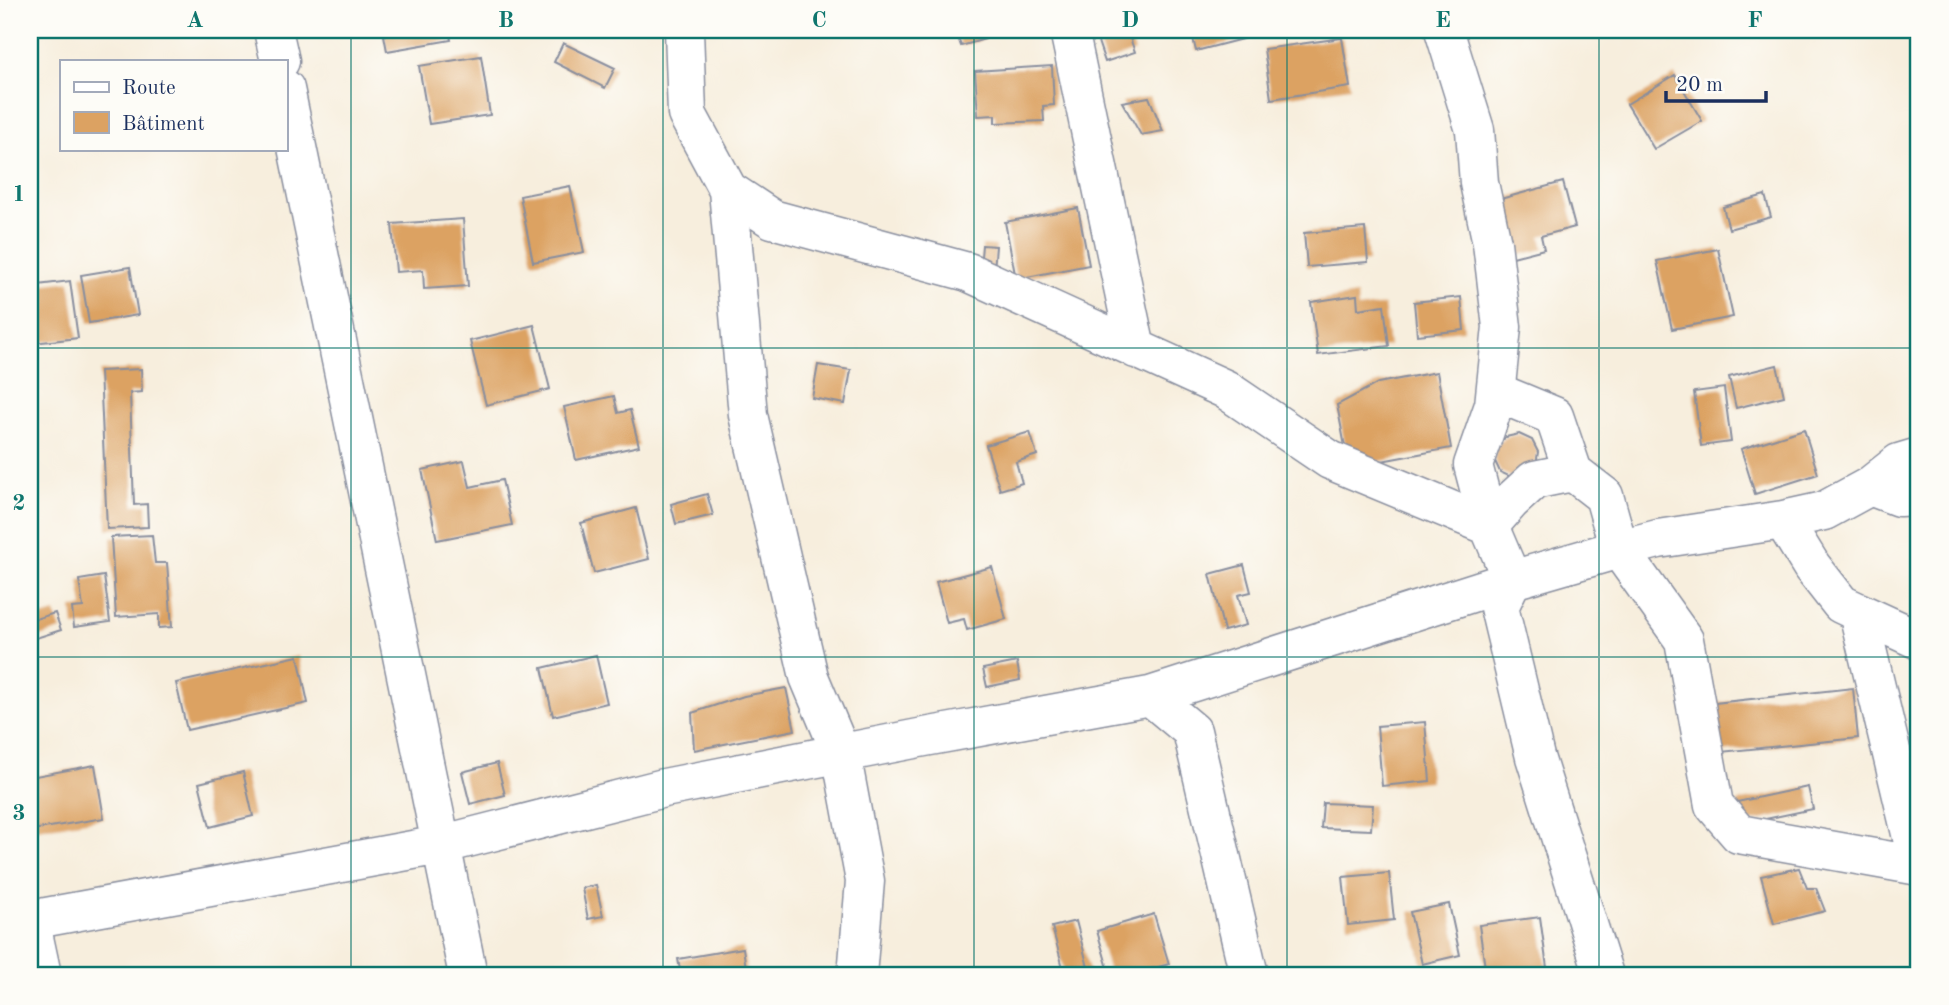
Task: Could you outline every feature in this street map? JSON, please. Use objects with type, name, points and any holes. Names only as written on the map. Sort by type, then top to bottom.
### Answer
[{"type":"street","points":[[273,30],[279,60]]},
{"type":"street","points":[[684,30],[687,114],[728,190],[748,415],[809,677],[841,753],[864,881],[857,975]]},
{"type":"street","points":[[1069,30],[1136,349]]},
{"type":"street","points":[[1444,30],[1475,130],[1479,183],[1492,243],[1502,327],[1494,405],[1473,465],[1489,526],[1512,580],[1499,607],[1535,757],[1604,975]]},
{"type":"street","points":[[287,99],[468,975]]},
{"type":"street","points":[[728,190],[772,219],[968,272],[1225,389],[1330,460],[1489,526]]},
{"type":"street","points":[[1496,392],[1554,416],[1573,472],[1604,496],[1619,550],[1684,640],[1714,805],[1739,834],[1919,866],[1858,612]]},
{"type":"street","points":[[42,975],[30,920],[440,845],[664,788],[1150,696],[1512,580],[1658,539],[1824,511],[1870,486],[1899,463],[1919,457]]},
{"type":"street","points":[[1489,526],[1534,480],[1573,472]]},
{"type":"street","points":[[1870,486],[1899,497],[1919,496]]},
{"type":"street","points":[[1783,520],[1812,567],[1841,604],[1919,640]]},
{"type":"street","points":[[1150,696],[1192,731],[1250,975]]},
{"type":"building","points":[[383,30],[449,30],[451,40],[387,51]]},
{"type":"building","points":[[955,30],[982,30],[985,39],[961,46]]},
{"type":"building","points":[[1094,30],[1127,30],[1135,52],[1105,62]]},
{"type":"building","points":[[1191,30],[1243,30],[1246,38],[1196,51]]},
{"type":"building","points":[[1342,38],[1350,87],[1271,99],[1264,49]]},
{"type":"building","points":[[563,43],[615,68],[605,88],[554,62]]},
{"type":"building","points":[[481,56],[490,115],[429,124],[419,66]]},
{"type":"building","points":[[1052,66],[1054,105],[1043,106],[1044,121],[995,123],[995,115],[978,116],[975,71]]},
{"type":"building","points":[[1675,75],[1702,121],[1654,149],[1627,104]]},
{"type":"building","points":[[1149,97],[1163,131],[1141,135],[1122,102]]},
{"type":"building","points":[[1563,182],[1575,227],[1541,236],[1544,249],[1509,258],[1493,201]]},
{"type":"building","points":[[570,186],[584,252],[533,262],[520,196]]},
{"type":"building","points":[[1765,195],[1771,217],[1729,229],[1723,207]]},
{"type":"building","points":[[1078,208],[1089,265],[1016,279],[1005,222]]},
{"type":"building","points":[[463,219],[468,286],[424,289],[423,270],[396,272],[392,224]]},
{"type":"building","points":[[1365,228],[1368,262],[1307,267],[1304,233]]},
{"type":"building","points":[[982,245],[996,246],[994,270],[980,269]]},
{"type":"building","points":[[1718,249],[1733,317],[1672,329],[1657,261]]},
{"type":"building","points":[[130,267],[138,315],[89,323],[81,275]]},
{"type":"building","points":[[70,281],[78,338],[33,343],[30,286]]},
{"type":"building","points":[[1357,295],[1358,309],[1384,305],[1389,346],[1318,355],[1311,302]]},
{"type":"building","points":[[1461,297],[1464,330],[1417,335],[1414,302]]},
{"type":"building","points":[[534,325],[550,389],[486,405],[470,341]]},
{"type":"building","points":[[818,365],[851,370],[845,404],[812,398]]},
{"type":"building","points":[[1777,365],[1784,396],[1736,408],[1729,377]]},
{"type":"building","points":[[141,369],[142,392],[130,393],[134,505],[147,504],[148,527],[107,529],[100,371]]},
{"type":"building","points":[[1437,372],[1451,448],[1349,467],[1337,405],[1378,383]]},
{"type":"building","points":[[1724,388],[1731,442],[1701,446],[1694,392]]},
{"type":"building","points":[[614,396],[618,413],[630,410],[639,446],[576,460],[564,407]]},
{"type":"building","points":[[1804,429],[1818,474],[1755,494],[1741,449]]},
{"type":"building","points":[[1030,432],[1037,455],[1016,462],[1022,483],[1000,490],[986,445]]},
{"type":"building","points":[[1519,434],[1532,440],[1538,452],[1536,465],[1513,478],[1500,472],[1494,459],[1496,446],[1506,437]]},
{"type":"building","points":[[464,461],[470,487],[502,480],[512,525],[437,540],[422,470]]},
{"type":"building","points":[[707,494],[713,515],[676,524],[671,504]]},
{"type":"building","points":[[636,508],[649,559],[594,573],[581,523]]},
{"type":"building","points":[[152,535],[155,563],[167,563],[172,627],[159,628],[159,614],[116,617],[111,537]]},
{"type":"building","points":[[1244,565],[1251,592],[1238,595],[1246,625],[1224,631],[1210,574]]},
{"type":"building","points":[[992,567],[1006,619],[967,630],[964,619],[947,623],[936,582]]},
{"type":"building","points":[[104,576],[110,622],[74,627],[72,608],[83,607],[79,580]]},
{"type":"building","points":[[32,610],[35,619],[55,613],[61,630],[30,640]]},
{"type":"building","points":[[596,655],[607,703],[553,716],[542,668]]},
{"type":"building","points":[[298,656],[308,703],[187,730],[176,683]]},
{"type":"building","points":[[1017,662],[1020,680],[987,687],[983,669]]},
{"type":"building","points":[[786,688],[795,730],[694,750],[692,713],[744,696]]},
{"type":"building","points":[[1853,688],[1858,738],[1721,752],[1715,703]]},
{"type":"building","points":[[1425,722],[1430,781],[1382,786],[1377,726]]},
{"type":"building","points":[[497,763],[505,795],[470,804],[462,772]]},
{"type":"building","points":[[95,765],[104,818],[32,830],[30,777]]},
{"type":"building","points":[[243,772],[253,816],[210,827],[199,783]]},
{"type":"building","points":[[1808,787],[1813,809],[1742,824],[1737,802]]},
{"type":"building","points":[[1323,803],[1373,805],[1371,830],[1321,828]]},
{"type":"building","points":[[1799,868],[1807,888],[1816,888],[1825,911],[1774,924],[1761,876]]},
{"type":"building","points":[[1389,873],[1394,920],[1348,925],[1343,877]]},
{"type":"building","points":[[596,885],[603,916],[588,919],[582,888]]},
{"type":"building","points":[[1449,904],[1460,955],[1422,964],[1410,912]]},
{"type":"building","points":[[1154,914],[1169,964],[1130,975],[1110,975],[1097,931]]},
{"type":"building","points":[[1540,917],[1548,975],[1486,975],[1479,925]]},
{"type":"building","points":[[1076,921],[1090,975],[1065,975],[1052,927]]},
{"type":"building","points":[[743,948],[747,975],[681,975],[678,959]]}]
